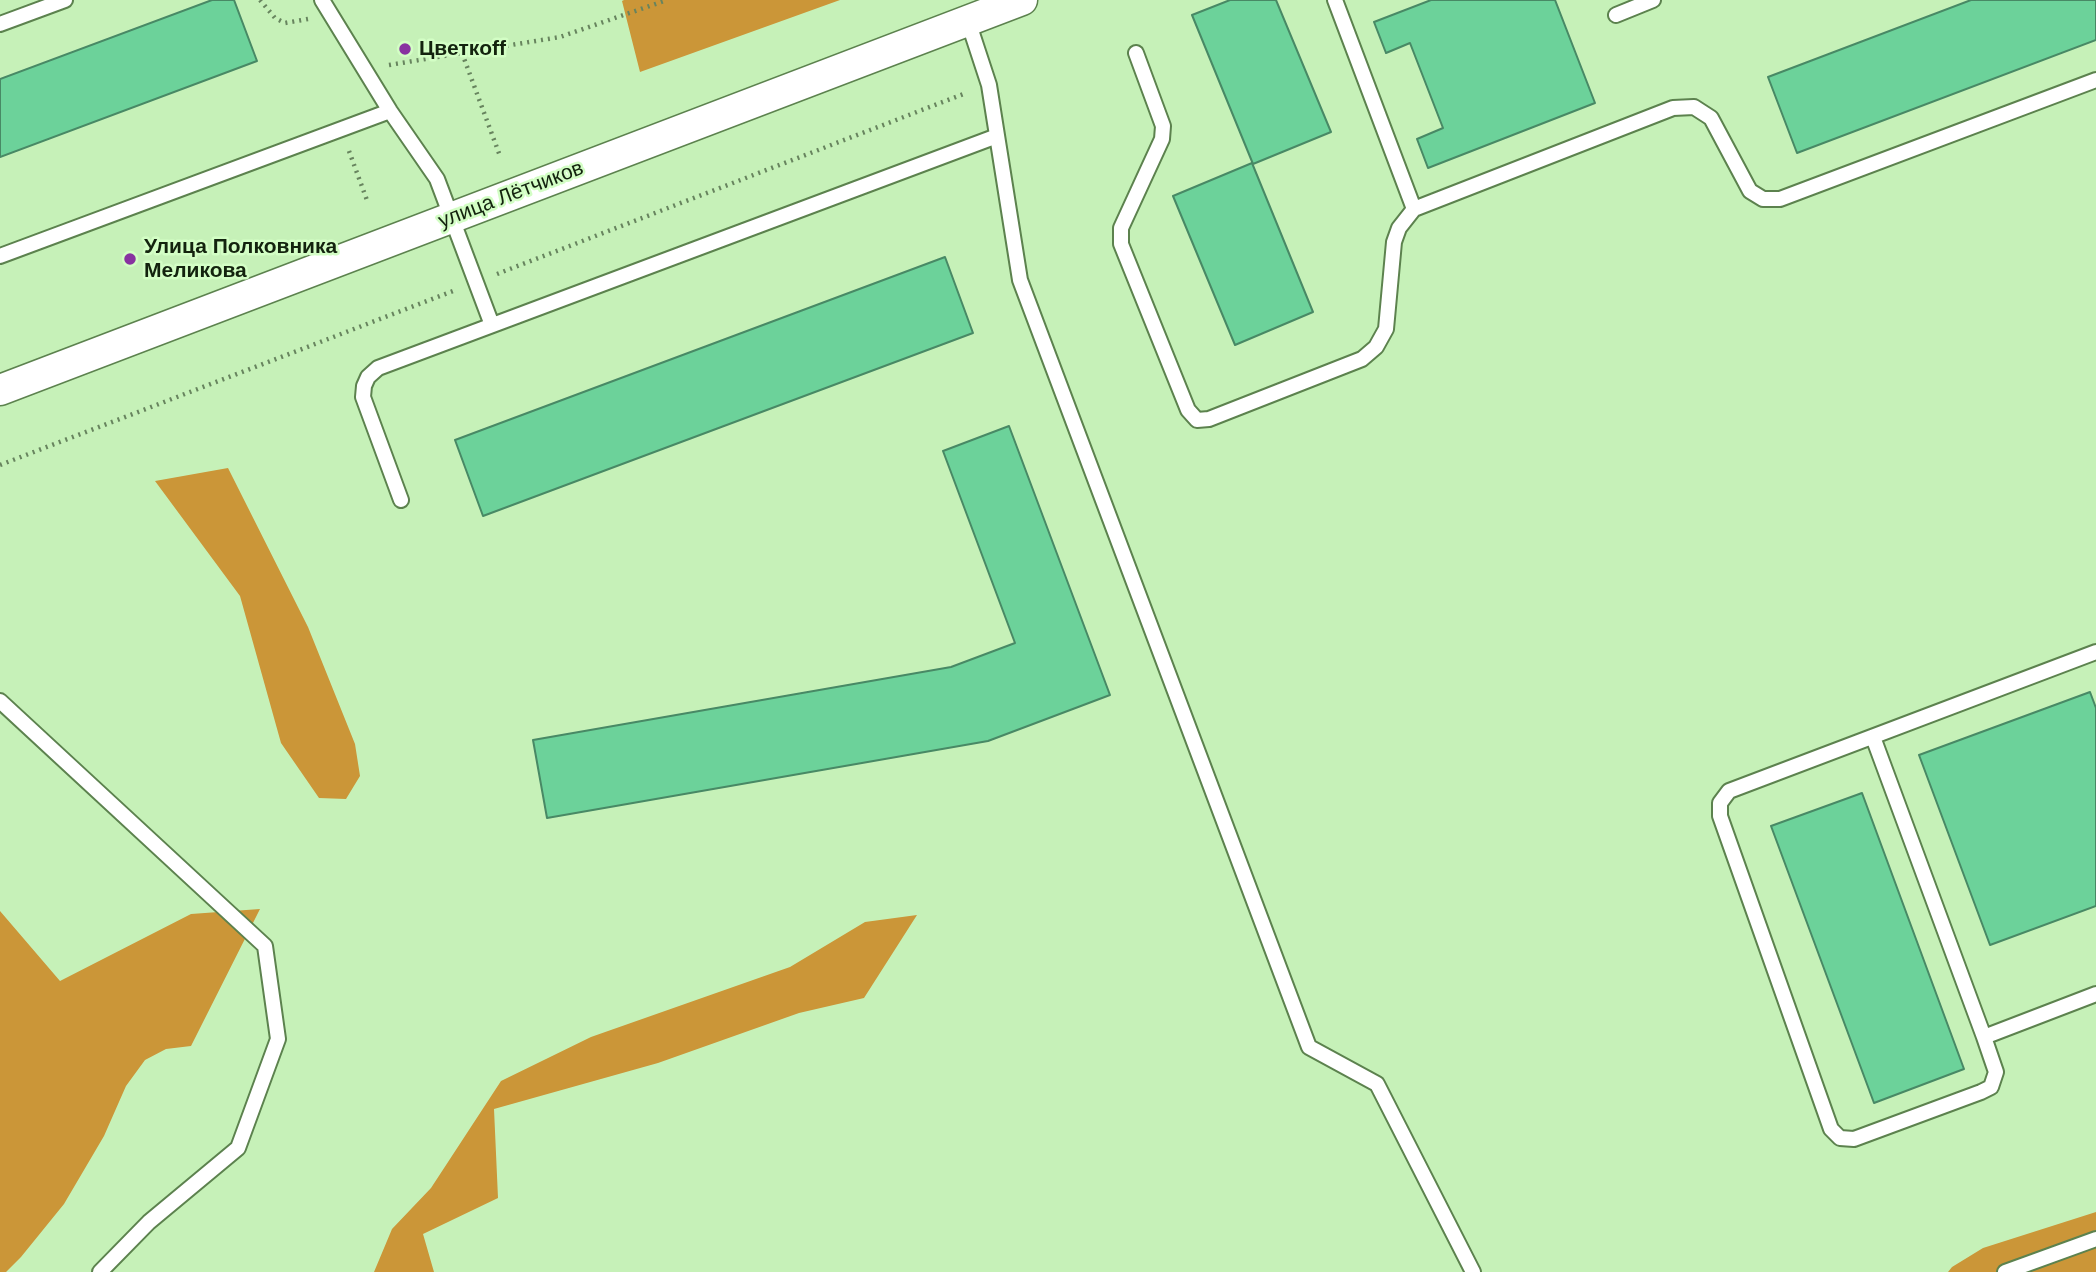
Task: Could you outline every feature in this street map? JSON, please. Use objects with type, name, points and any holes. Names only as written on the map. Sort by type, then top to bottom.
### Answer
[{"type":"street","name":"улица Лётчиков","points":[[0,390],[1022,0]]},
{"type":"lane","points":[[0,24],[65,0]]},
{"type":"lane","points":[[322,0],[390,111],[432,170],[492,325]]},
{"type":"lane","points":[[1335,0],[1414,209]]},
{"type":"lane","points":[[1616,15],[1653,0]]},
{"type":"lane","points":[[968,21],[987,75],[1020,280],[1309,1047],[1377,1084],[1473,1272]]},
{"type":"lane","points":[[1136,52],[1163,126],[1162,139],[1121,228],[1121,244],[1188,410],[1197,420],[1209,419],[1362,359],[1376,347],[1386,329],[1394,242],[1399,228],[1414,209],[1673,108],[1694,107],[1711,118],[1750,191],[1763,199],[1780,200],[2096,80]]},
{"type":"lane","points":[[0,256],[390,111]]},
{"type":"lane","points":[[401,500],[363,397],[368,377],[377,368],[997,136]]},
{"type":"lane","points":[[1872,737],[1996,1072],[1991,1087],[1854,1139],[1840,1138],[1831,1129],[1720,816],[1720,803],[1729,791],[2096,652]]},
{"type":"lane","points":[[0,701],[265,946],[278,1039],[238,1148],[149,1222],[100,1272]]},
{"type":"lane","points":[[1984,1037],[2096,994]]},
{"type":"lane","points":[[2005,1272],[2096,1239]]},
{"type":"path","points":[[260,0],[275,18],[285,23],[297,23],[330,14]]},
{"type":"path","points":[[364,69],[560,37],[667,0]]},
{"type":"path","points":[[461,52],[500,156]]},
{"type":"path","points":[[341,129],[368,203]]},
{"type":"shaded area","points":[[840,0],[640,72],[622,1]]},
{"type":"shaded area","points":[[228,468],[308,627],[355,744],[360,776],[346,799],[319,798],[281,743],[240,596],[155,481]]},
{"type":"shaded area","points":[[260,909],[191,1046],[166,1049],[145,1060],[126,1086],[104,1136],[64,1204],[21,1257],[6,1272],[0,1272],[0,911],[60,981],[191,914]]},
{"type":"shaded area","points":[[917,915],[864,998],[799,1013],[658,1063],[494,1109],[498,1198],[423,1234],[434,1272],[374,1272],[392,1229],[431,1188],[501,1081],[591,1037],[790,967],[865,922]]},
{"type":"shaded area","points":[[2096,1212],[2096,1272],[1948,1272],[1983,1248]]},
{"type":"building","points":[[212,0],[234,0],[257,61],[0,157],[0,79]]},
{"type":"building","points":[[1230,0],[1276,0],[1331,132],[1253,164],[1192,15]]},
{"type":"building","points":[[1431,0],[1555,0],[1595,103],[1428,168],[1417,139],[1443,128],[1410,43],[1386,53],[1374,22]]},
{"type":"building","points":[[1971,0],[2096,0],[2096,40],[1797,153],[1768,77]]},
{"type":"building","points":[[1252,163],[1313,312],[1235,345],[1173,196]]},
{"type":"building","points":[[945,257],[973,333],[483,516],[455,440]]},
{"type":"building","points":[[1009,426],[1110,695],[988,741],[547,818],[533,740],[951,667],[1015,643],[943,451]]},
{"type":"building","points":[[2090,692],[2096,708],[2096,906],[1990,945],[1919,755]]},
{"type":"building","points":[[1862,793],[1964,1069],[1874,1103],[1771,826]]},
{"type":"place","name":"Цветкoff","points":[[405,49]]},
{"type":"place","name":"Улица Полковника Меликова","points":[[130,259]]}]
